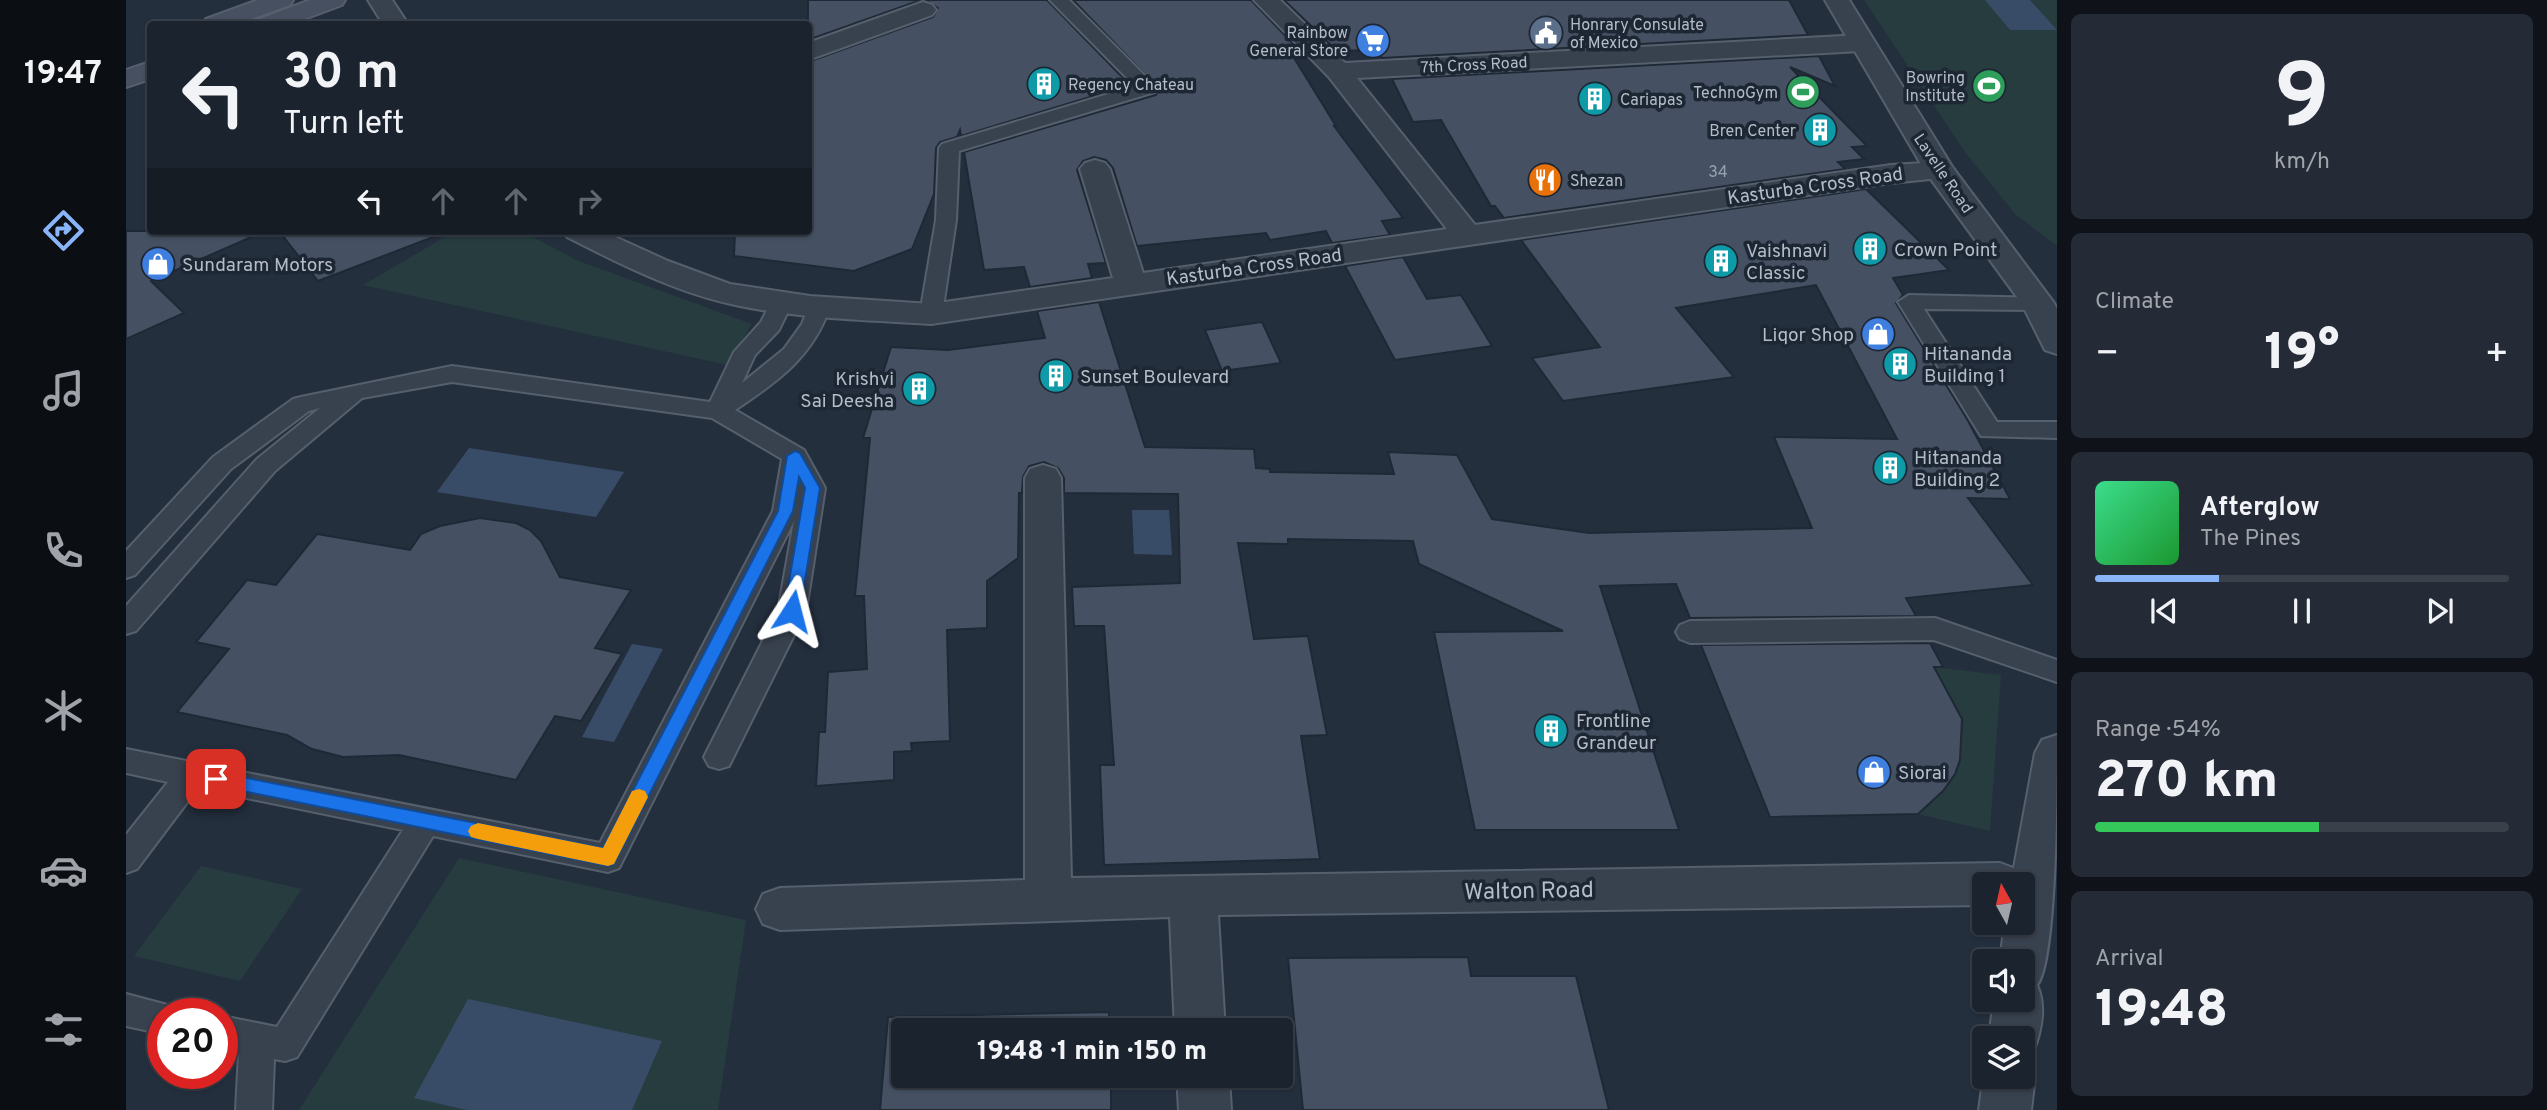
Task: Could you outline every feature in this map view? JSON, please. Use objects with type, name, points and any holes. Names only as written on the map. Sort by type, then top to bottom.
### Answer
[{"type":"main road","points":[[223,21],[281,0]]},
{"type":"main road","points":[[276,21],[333,0]]},
{"type":"main road","points":[[126,58],[147,49]]},
{"type":"main road","points":[[126,79],[147,71]]},
{"type":"street","points":[[380,0],[393,21]]},
{"type":"street","points":[[1266,0],[1338,71],[1466,234]]},
{"type":"street","name":"Lavelle Road","points":[[1837,0],[1940,171],[2003,257],[2048,295],[2057,343]]},
{"type":"street","points":[[812,51],[923,10]]},
{"type":"street","name":"7th Cross Road","points":[[1338,71],[1861,43]]},
{"type":"street","points":[[1095,169],[1131,284]]},
{"type":"street","name":"Kasturba Cross Road","points":[[586,235],[627,256],[736,295],[781,303],[932,314],[1903,172],[1940,171]]},
{"type":"street","points":[[1043,478],[1048,900]]},
{"type":"street","points":[[2023,872],[2057,753]]},
{"type":"street","name":"Walton Road","points":[[780,909],[1193,895],[1972,890]]},
{"type":"street","points":[[1193,895],[1199,1018]]},
{"type":"street","points":[[1204,1088],[1205,1110]]},
{"type":"street","points":[[2005,1110],[2007,1089]]},
{"type":"lane","points":[[932,314],[946,220],[949,148],[1149,89],[1059,0]]},
{"type":"lane","points":[[2048,295],[1909,302],[1990,430],[2057,430]]},
{"type":"lane","points":[[718,411],[745,352],[771,325],[781,303]]},
{"type":"lane","points":[[718,411],[785,364],[814,327],[819,306]]},
{"type":"lane","points":[[126,568],[222,463],[301,405],[452,374],[718,411],[795,456],[812,488],[792,611],[719,757]]},
{"type":"lane","points":[[126,624],[265,465],[355,392]]},
{"type":"lane","points":[[126,761],[608,858],[786,511],[795,456]]},
{"type":"lane","points":[[1690,632],[1935,629],[2057,670]]},
{"type":"lane","points":[[126,859],[191,774]]},
{"type":"lane","points":[[238,1036],[285,1045],[425,821]]},
{"type":"lane","points":[[126,1010],[147,1015]]},
{"type":"lane","points":[[254,1110],[257,1040]]},
{"type":"green space","name":"Bowring Institute","points":[[1864,0],[2057,0],[2057,246],[2016,215],[1965,152]]},
{"type":"green space","points":[[448,235],[529,235],[576,260],[752,324],[727,365],[363,285]]},
{"type":"green space","points":[[1934,667],[2001,675],[1990,831],[1918,814],[1942,792],[1954,775],[1957,755],[1950,724],[1964,723]]},
{"type":"green space","points":[[459,858],[746,920],[718,1110],[299,1110]]},
{"type":"green space","points":[[201,866],[302,889],[240,981],[134,956]]},
{"type":"water","points":[[1985,0],[2030,0],[2057,30],[2010,30]]},
{"type":"water","points":[[469,448],[624,472],[596,517],[437,492]]},
{"type":"water","points":[[1132,510],[1169,510],[1172,555],[1134,554]]},
{"type":"water","points":[[632,644],[663,649],[614,742],[582,737]]},
{"type":"water","points":[[468,999],[662,1041],[632,1110],[467,1110],[414,1098]]},
{"type":"building","points":[[808,0],[921,0],[812,39],[812,21],[808,21]]},
{"type":"building","points":[[925,0],[1047,0],[1130,85],[961,136],[960,130],[957,137],[940,142],[936,148],[934,194],[912,249],[854,271],[734,256],[735,235],[812,235],[812,61],[933,17],[938,8]]},
{"type":"building","points":[[1073,0],[1251,0],[1302,53],[1291,53],[1334,126],[1403,218],[1382,221],[1390,235],[1332,243],[1326,231],[1270,240],[1266,233],[1137,246],[1113,168],[1106,160],[1094,157],[1083,161],[1077,170],[1106,263],[1088,264],[1092,278],[1030,287],[1024,267],[984,270],[964,152],[1156,95],[1159,89]]},
{"type":"building","points":[[1284,0],[1789,0],[1808,35],[1382,58],[1378,50],[1337,51]]},
{"type":"building","points":[[1819,56],[1835,86],[1790,67],[1867,146],[1852,147],[1864,159],[1838,162],[1845,169],[1504,218],[1495,206],[1491,206],[1441,120],[1413,122],[1392,79]]},
{"type":"building","points":[[1866,189],[1949,270],[1893,278],[1903,295],[1896,303],[1967,419],[2010,499],[1968,498],[2033,585],[1906,598],[1916,616],[1690,618],[1676,584],[1600,586],[1679,830],[1475,830],[1434,632],[1563,631],[1419,564],[1413,541],[1288,539],[1288,544],[1238,543],[1254,639],[1308,636],[1327,735],[1301,736],[1320,859],[1104,865],[1100,765],[1114,765],[1104,626],[1074,626],[1072,587],[1180,583],[1178,494],[1064,493],[1064,478],[1058,468],[1044,462],[1029,466],[1023,477],[1022,493],[1019,493],[1018,558],[987,581],[987,628],[947,630],[950,741],[911,743],[912,751],[894,752],[894,780],[816,786],[819,732],[825,732],[828,672],[867,669],[864,596],[855,596],[870,438],[863,438],[891,347],[948,350],[1045,338],[1037,311],[1099,302],[1145,447],[1254,449],[1256,468],[1270,469],[1270,472],[1394,474],[1388,452],[1457,455],[1492,519],[1589,533],[1812,528],[1774,437],[1897,439],[1816,285],[1676,308],[1734,377],[1563,401],[1532,358],[1600,347],[1521,240]]},
{"type":"building","name":"Sundaram Motors","points":[[126,231],[147,231],[147,235],[256,235],[151,281],[184,313],[126,339]]},
{"type":"building","points":[[282,235],[438,235],[318,281]]},
{"type":"building","points":[[1403,257],[1427,299],[1461,295],[1492,346],[1395,360],[1345,266]]},
{"type":"building","points":[[1262,322],[1281,363],[1222,371],[1205,330]]},
{"type":"building","points":[[480,518],[516,523],[530,530],[541,541],[560,577],[631,590],[595,648],[622,654],[581,721],[555,716],[516,780],[399,755],[343,757],[312,749],[287,735],[177,712],[229,649],[196,642],[247,580],[276,585],[317,534],[410,550],[421,534],[440,526]]},
{"type":"building","points":[[1930,643],[1943,667],[1934,667],[1962,719],[1960,760],[1955,774],[1943,791],[1918,814],[1770,817],[1701,645]]},
{"type":"building","points":[[1468,957],[1471,976],[1576,976],[1609,1110],[1303,1110],[1288,958]]},
{"type":"building","points":[[1109,1012],[1109,1018],[891,1018],[891,1088],[1111,1088],[1111,1110],[880,1110],[888,1017]]},
{"type":"slow traffic","points":[[478,831],[608,858],[639,797]]},
{"type":"place","name":"Honrary Consulate of Mexico","points":[[1546,33]]},
{"type":"place","name":"Rainbow General Store","points":[[1373,41]]},
{"type":"place","name":"Regency Chateau","points":[[1044,84]]},
{"type":"place","name":"Bowring Institute","points":[[1989,86]]},
{"type":"place","name":"TechnoGym","points":[[1803,92]]},
{"type":"place","name":"Cariapas","points":[[1595,99]]},
{"type":"place","name":"Bren Center","points":[[1820,130]]},
{"type":"place","name":"Shezan","points":[[1545,180]]},
{"type":"place","name":"Crown Point","points":[[1870,249]]},
{"type":"place","name":"Vaishnavi Classic","points":[[1721,261]]},
{"type":"place","name":"Sundaram Motors","points":[[158,264]]},
{"type":"place","name":"Liqor Shop","points":[[1878,334]]},
{"type":"place","name":"Hitananda Building 1","points":[[1900,364]]},
{"type":"place","name":"Sunset Boulevard","points":[[1056,376]]},
{"type":"place","name":"Krishvi Sai Deesha","points":[[919,389]]},
{"type":"place","name":"Hitananda Building 2","points":[[1890,468]]},
{"type":"place","name":"Frontline Grandeur","points":[[1551,731]]},
{"type":"place","name":"Siorai","points":[[1874,772]]},
{"type":"route","points":[[216,779],[608,858],[786,511],[795,456],[812,488],[792,611]]}]
